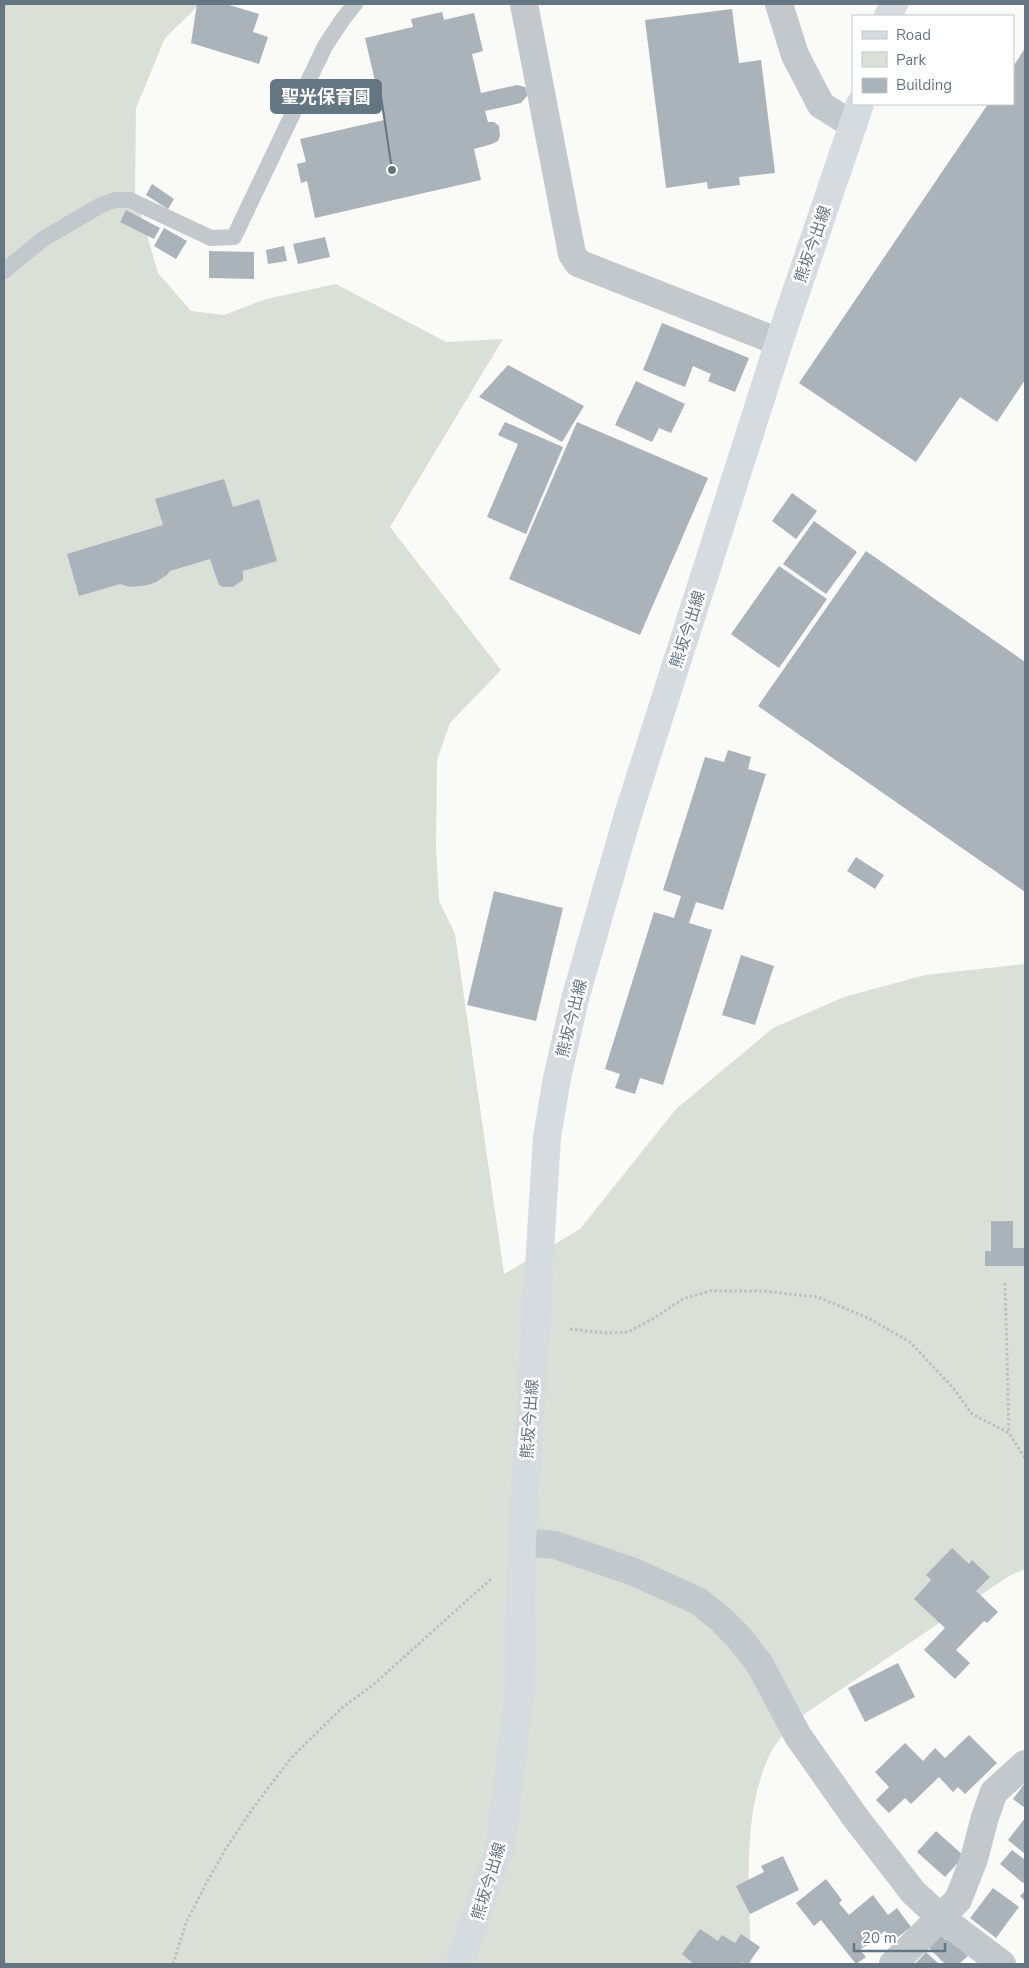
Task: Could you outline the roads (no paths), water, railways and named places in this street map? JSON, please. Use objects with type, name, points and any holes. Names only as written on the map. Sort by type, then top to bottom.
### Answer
[{"type":"main road","name":"熊坂今出線","points":[[459,1964],[500,1849],[520,1688],[522,1542],[546,1137],[557,1078],[575,999],[627,818],[779,342],[857,114]]},
{"type":"street","points":[[524,4],[572,254],[578,263],[779,342]]},
{"type":"street","points":[[780,4],[795,55],[821,105],[857,114]]},
{"type":"street","points":[[522,1542],[555,1545],[634,1572],[698,1601],[722,1620],[759,1662],[798,1736],[855,1818],[912,1892],[941,1918],[1002,1964]]},
{"type":"street","points":[[893,1964],[958,1900],[974,1859],[994,1792],[1025,1764]]},
{"type":"lane","points":[[4,272],[43,239],[101,205],[115,200],[130,200],[212,238],[234,237],[325,46],[342,18],[355,4]]},
{"type":"place","name":"聖光保育園","points":[[392,170]]}]
